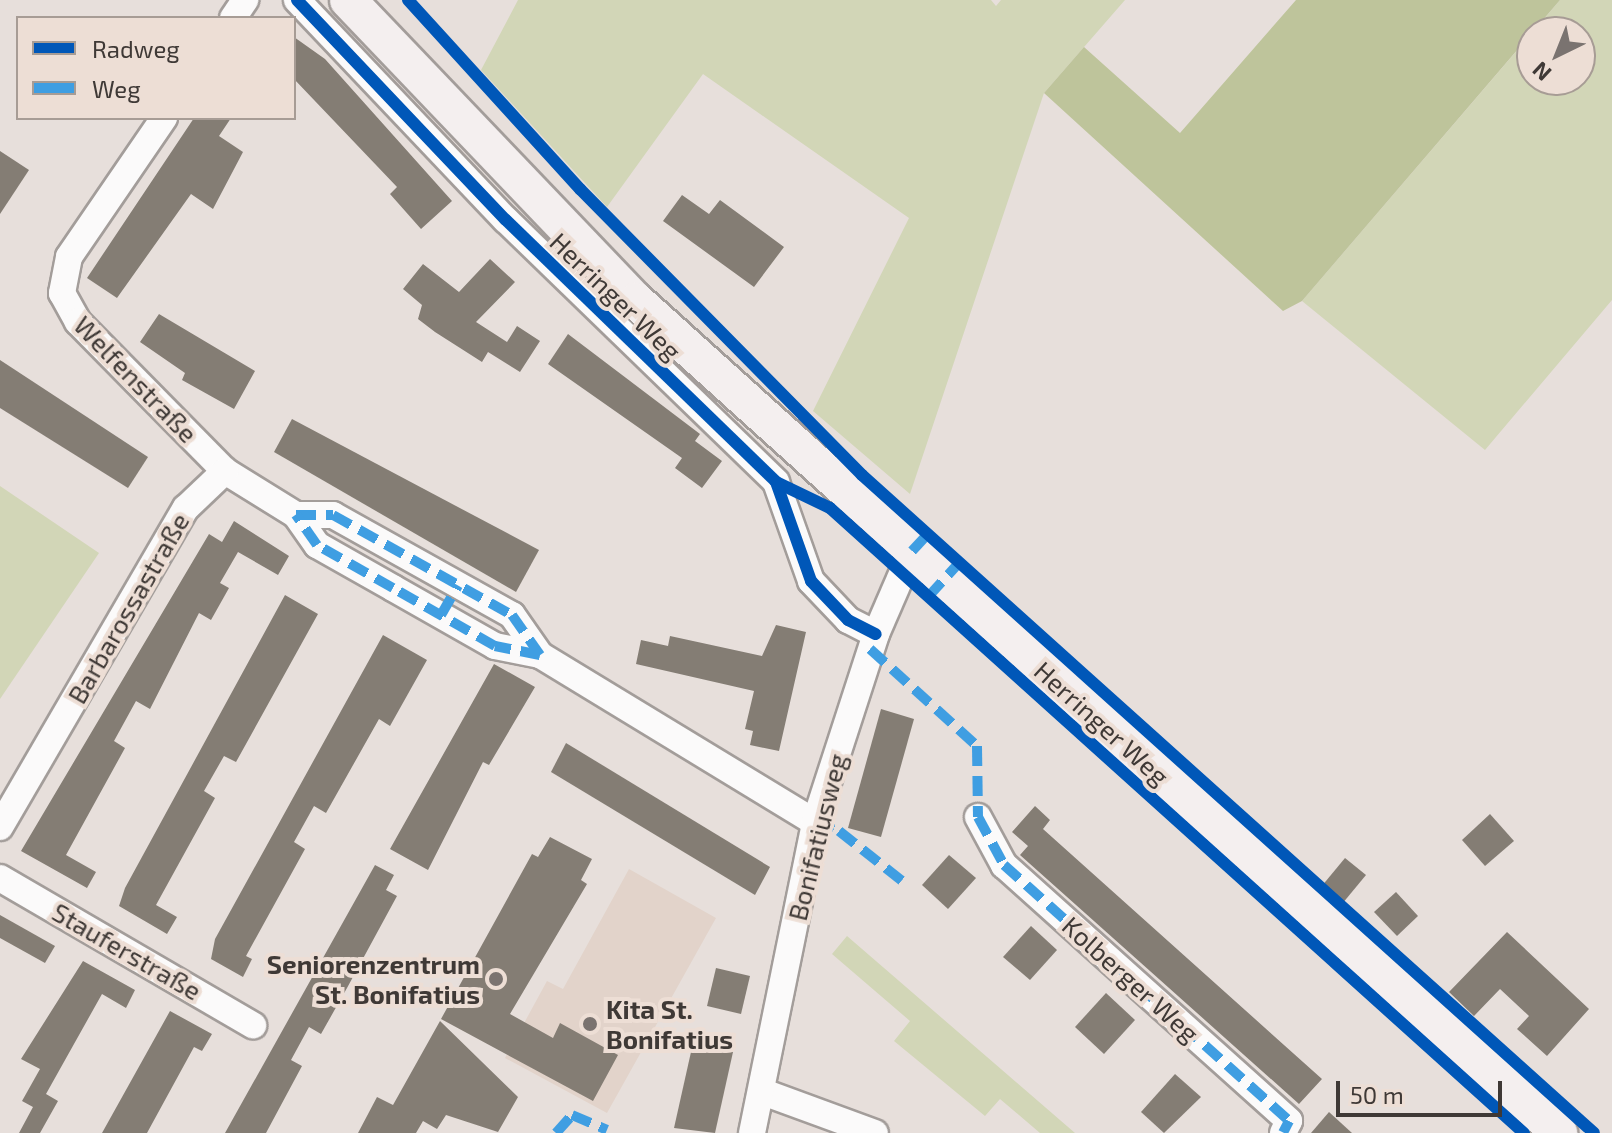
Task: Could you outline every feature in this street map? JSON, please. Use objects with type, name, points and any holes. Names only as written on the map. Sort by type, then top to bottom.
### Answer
[{"type":"main road","name":"Herringer Weg","points":[[348,0],[582,249],[912,551],[1559,1133]]},
{"type":"street","name":"Herringer Weg","points":[[297,0],[506,220],[776,482],[811,581],[848,620],[876,634]]},
{"type":"street","name":"Welfenstraße","points":[[163,120],[69,257],[62,293],[78,322],[225,471]]},
{"type":"street","points":[[225,471],[296,515],[317,545],[495,646],[540,655],[815,822]]},
{"type":"street","name":"Barbarossastraße","points":[[0,827],[186,508],[225,471]]},
{"type":"street","points":[[296,515],[333,515],[512,615],[540,655]]},
{"type":"street","name":"Bonifatiusweg","points":[[752,1133],[763,1092],[815,822],[876,634],[912,551]]},
{"type":"street","name":"Kolberger Weg","points":[[978,817],[1004,865],[1289,1121],[1283,1133]]},
{"type":"street","name":"Stauferstraße","points":[[0,878],[253,1025]]},
{"type":"street","points":[[763,1092],[875,1133]]},
{"type":"shaded area","name":"Kita St. Bonifatius","points":[[629,869],[716,918],[607,1113],[505,1058],[547,981],[563,989]]},
{"type":"green space","points":[[518,0],[991,0],[996,6],[1001,0],[1125,0],[1044,93],[910,494],[813,411],[909,218],[703,74],[607,207],[481,70]]},
{"type":"green space","points":[[1296,0],[1560,0],[1546,16],[1516,16],[1516,51],[1302,301],[1283,311],[1044,93],[1084,47],[1180,133]]},
{"type":"green space","points":[[1560,0],[1612,0],[1612,300],[1485,450],[1302,301],[1516,52],[1516,96],[1596,96],[1596,16],[1546,16]]},
{"type":"green space","points":[[0,486],[99,553],[0,699]]},
{"type":"green space","points":[[847,936],[1075,1133],[1040,1133],[1000,1099],[985,1116],[894,1041],[910,1021],[832,954]]},
{"type":"building","points":[[296,38],[325,59],[452,201],[421,229],[390,194],[397,187],[296,81]]},
{"type":"building","points":[[193,120],[230,120],[219,136],[243,152],[213,209],[191,194],[117,298],[87,278]]},
{"type":"building","points":[[0,151],[29,170],[0,214]]},
{"type":"building","points":[[682,195],[709,214],[720,200],[784,247],[754,287],[663,221]]},
{"type":"building","points":[[490,259],[515,282],[476,322],[507,342],[517,326],[540,341],[520,372],[488,352],[482,362],[435,332],[418,319],[422,305],[403,289],[423,264],[459,292]]},
{"type":"building","points":[[159,314],[255,371],[234,409],[182,380],[185,373],[140,342]]},
{"type":"building","points":[[568,334],[700,434],[695,441],[722,461],[702,488],[675,468],[682,458],[548,364]]},
{"type":"building","points":[[0,360],[148,457],[128,488],[0,408]]},
{"type":"building","points":[[292,419],[539,550],[516,592],[274,452]]},
{"type":"building","points":[[234,521],[289,556],[278,575],[238,552],[220,583],[229,588],[211,620],[199,613],[150,709],[136,701],[114,741],[125,748],[66,855],[96,872],[87,888],[21,851],[209,534],[222,542]]},
{"type":"building","points":[[285,595],[318,614],[236,762],[224,756],[204,791],[215,798],[156,905],[177,917],[167,934],[119,906],[125,888]]},
{"type":"building","points":[[776,625],[806,632],[779,751],[750,745],[753,731],[745,729],[754,691],[636,664],[641,640],[668,646],[670,636],[762,656]]},
{"type":"building","points":[[383,635],[427,660],[390,726],[379,719],[326,813],[314,806],[294,842],[305,849],[246,956],[252,959],[243,977],[211,959],[215,939]]},
{"type":"building","points":[[494,664],[535,687],[489,765],[483,762],[428,870],[390,849]]},
{"type":"building","points":[[881,709],[914,719],[881,837],[848,828]]},
{"type":"building","points":[[566,743],[770,867],[755,895],[551,772]]},
{"type":"building","points":[[1035,806],[1050,820],[1043,829],[1322,1079],[1299,1104],[1020,855],[1028,846],[1012,832]]},
{"type":"building","points":[[1490,814],[1514,841],[1485,866],[1462,840]]},
{"type":"building","points":[[550,837],[592,859],[581,880],[587,884],[510,1014],[553,1038],[560,1023],[618,1055],[593,1101],[441,1019],[532,854],[538,857]]},
{"type":"building","points":[[949,855],[976,878],[948,909],[922,885]]},
{"type":"building","points":[[1345,858],[1366,875],[1342,904],[1321,887]]},
{"type":"building","points":[[375,865],[394,875],[386,890],[397,896],[321,1034],[309,1027],[291,1060],[302,1066],[266,1133],[225,1133]]},
{"type":"building","points":[[1396,892],[1418,916],[1397,936],[1374,912]]},
{"type":"building","points":[[0,915],[55,946],[45,963],[0,938]]},
{"type":"building","points":[[1031,926],[1057,950],[1030,980],[1003,957]]},
{"type":"building","points":[[1507,932],[1589,1009],[1547,1056],[1517,1029],[1529,1016],[1500,989],[1474,1016],[1449,992]]},
{"type":"building","points":[[83,961],[135,990],[126,1008],[102,994],[46,1094],[58,1101],[40,1133],[19,1133],[33,1107],[22,1101],[40,1069],[21,1059]]},
{"type":"building","points":[[716,968],[750,976],[741,1014],[707,1006]]},
{"type":"building","points":[[1106,993],[1135,1020],[1104,1054],[1075,1027]]},
{"type":"building","points":[[170,1011],[212,1034],[202,1051],[194,1047],[147,1133],[102,1133]]},
{"type":"building","points":[[440,1021],[518,1097],[498,1132],[446,1115],[437,1129],[423,1121],[416,1133],[358,1133],[377,1097],[393,1105]]},
{"type":"building","points":[[693,1043],[733,1052],[715,1133],[674,1128]]},
{"type":"building","points":[[1175,1074],[1201,1097],[1164,1133],[1141,1112]]},
{"type":"building","points":[[1329,1112],[1352,1133],[1311,1133]]},
{"type":"marked path","points":[[296,515],[333,515],[512,615],[540,655],[495,646],[317,545],[296,515]]},
{"type":"marked path","points":[[912,551],[926,536]]},
{"type":"marked path","points":[[928,597],[958,564]]},
{"type":"marked path","points":[[441,615],[458,585]]},
{"type":"marked path","points":[[870,649],[977,746],[978,817],[1004,865],[1289,1121],[1283,1133]]},
{"type":"marked path","points":[[815,822],[839,831],[902,881]]},
{"type":"marked path","points":[[556,1133],[572,1115],[607,1130]]},
{"type":"cycle path","points":[[297,0],[506,220],[776,482],[811,581],[848,620],[876,634]]},
{"type":"cycle path","points":[[408,0],[580,189],[862,475],[1594,1133]]},
{"type":"cycle path","points":[[776,482],[830,508],[1524,1133]]},
{"type":"place","name":"Seniorenzentrum St. Bonifatius","points":[[496,979]]},
{"type":"place","name":"Kita St. Bonifatius","points":[[590,1024]]}]
